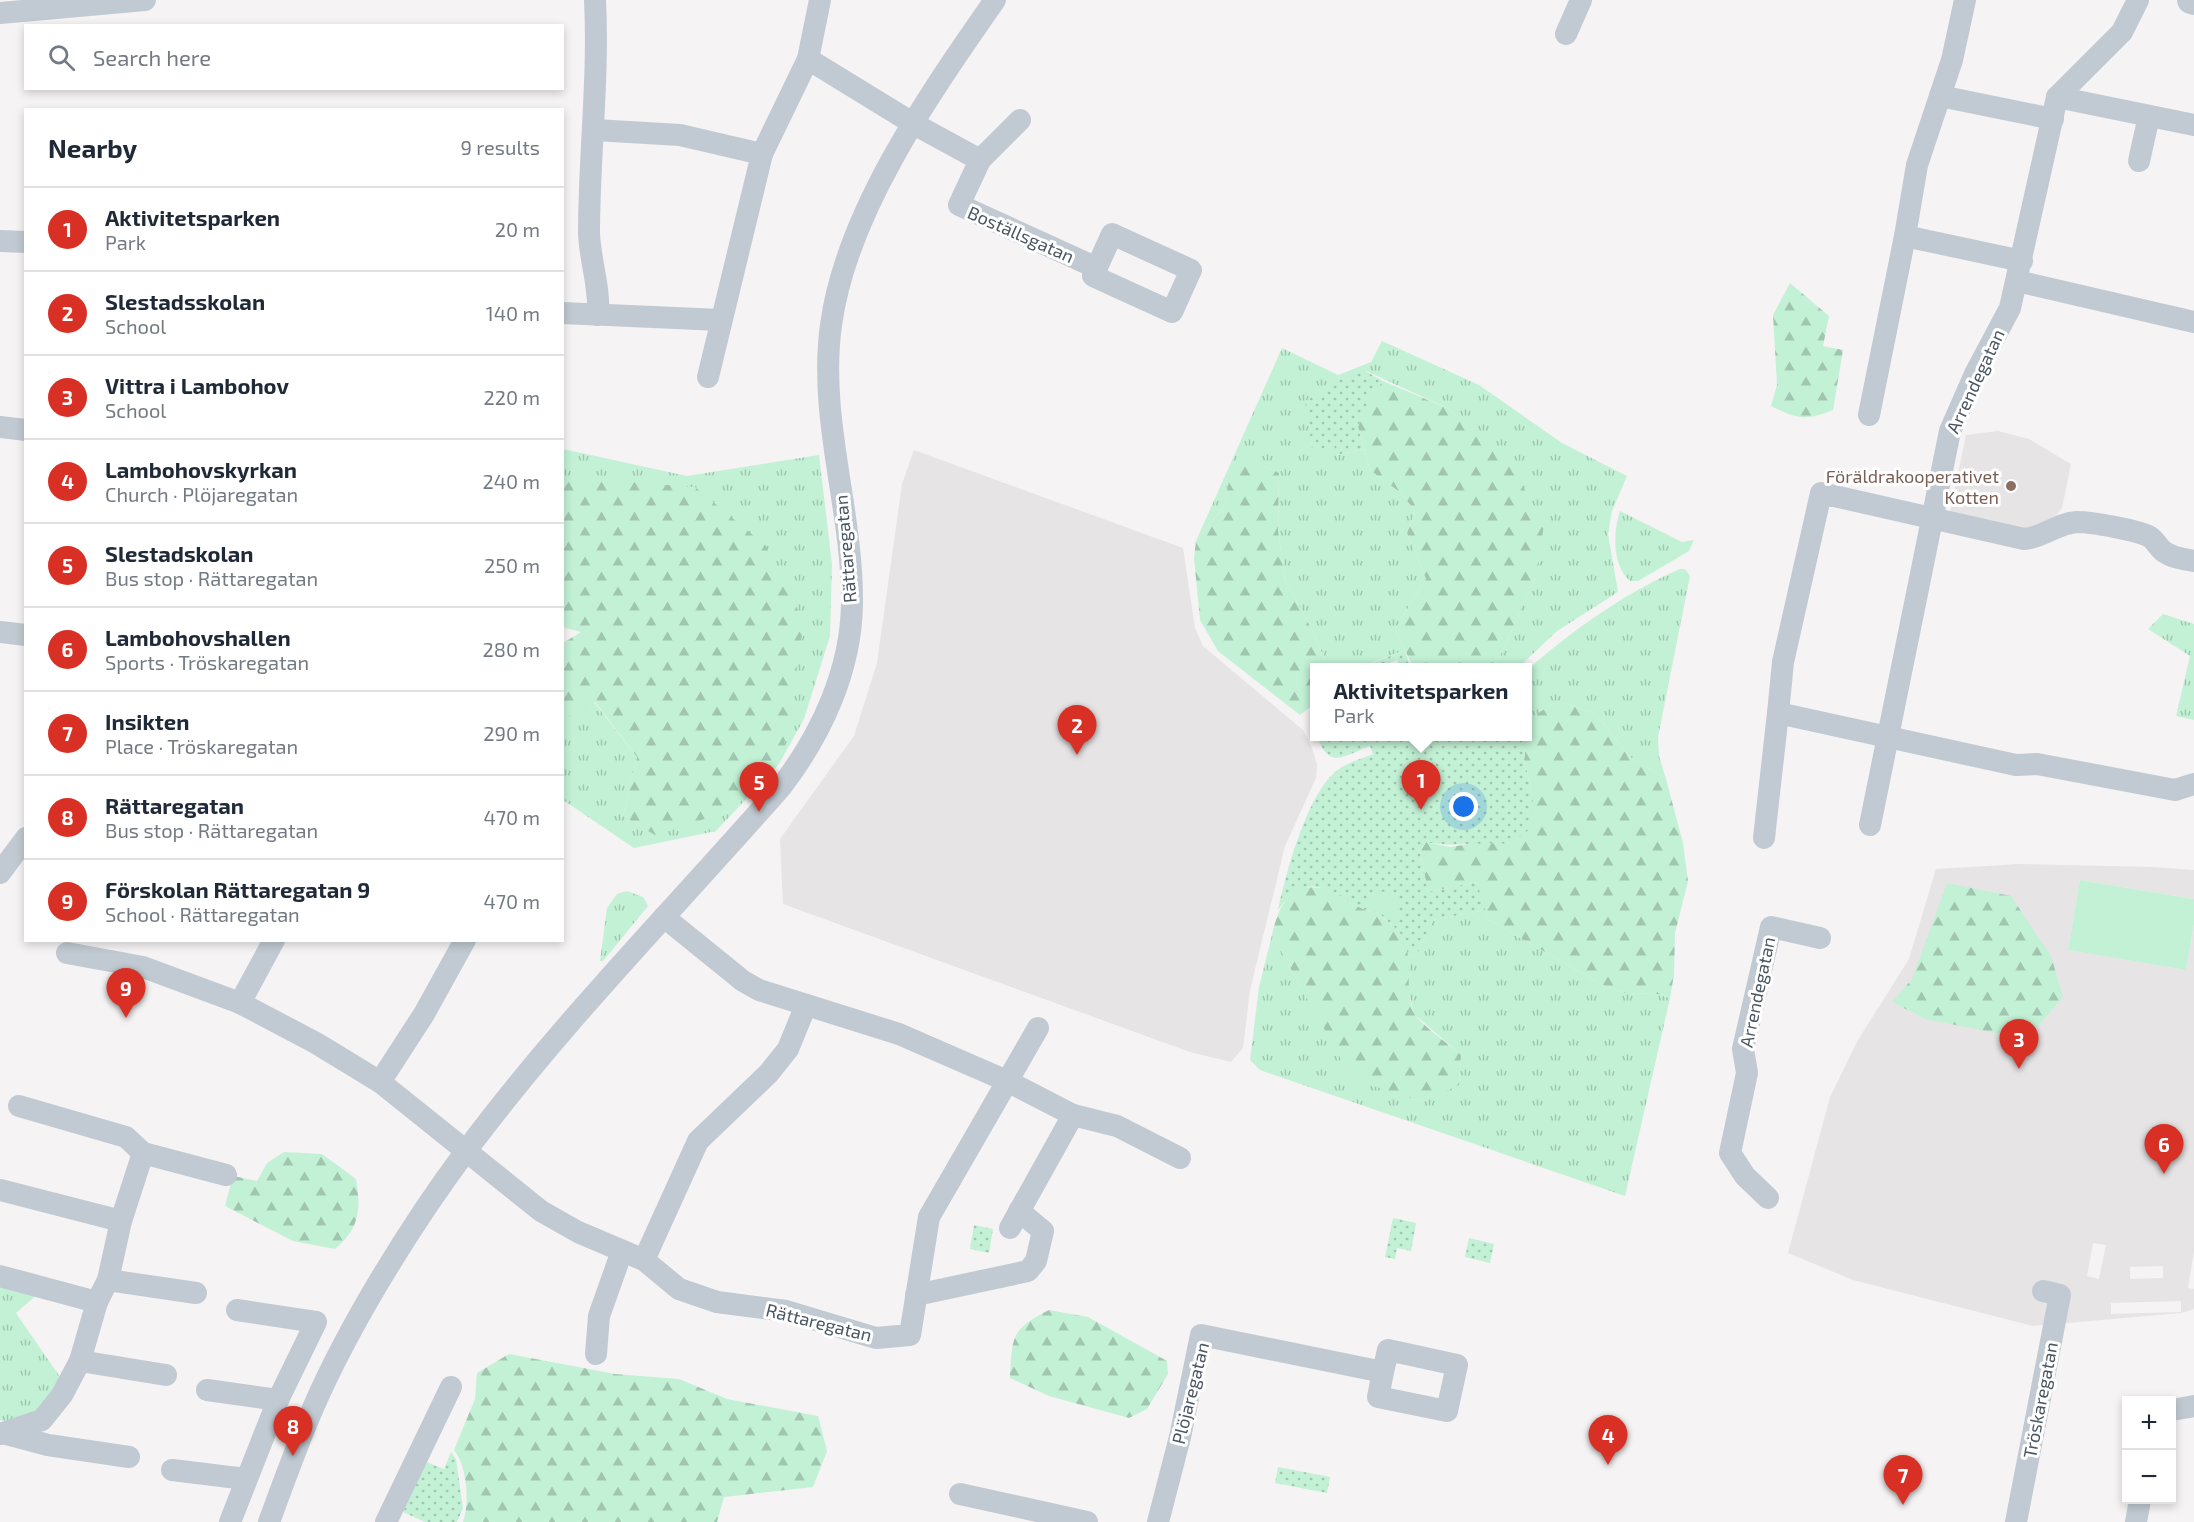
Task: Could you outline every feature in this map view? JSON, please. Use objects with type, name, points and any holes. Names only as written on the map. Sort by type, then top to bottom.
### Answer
[{"type":"street","points":[[0,14],[145,0]]},
{"type":"street","points":[[594,0],[598,54],[589,236],[599,296],[598,315]]},
{"type":"street","points":[[708,377],[762,154],[808,59],[820,0]]},
{"type":"street","points":[[914,124],[995,0]]},
{"type":"street","points":[[1566,34],[1581,0]]},
{"type":"street","points":[[1869,415],[1917,165],[1952,60],[1965,0]]},
{"type":"street","points":[[2057,97],[2121,32],[2138,0]]},
{"type":"street","points":[[808,59],[914,124],[980,160]]},
{"type":"street","points":[[1940,96],[2053,119]]},
{"type":"street","points":[[2057,97],[2194,125]]},
{"type":"street","name":"Arrendegatan","points":[[1870,825],[1950,431],[1975,374],[2010,308],[2057,97]]},
{"type":"street","points":[[2139,161],[2149,116]]},
{"type":"street","name":"Boställsgatan","points":[[1020,120],[980,160],[958,205],[1097,268]]},
{"type":"street","name":"Rättaregatan","points":[[268,1522],[314,1407],[337,1359],[387,1272],[467,1150],[587,1004],[781,787],[806,754],[826,714],[848,639],[852,604],[847,541],[834,444],[828,364],[837,290],[858,223],[914,124]]},
{"type":"street","points":[[595,130],[680,135],[762,154]]},
{"type":"street","points":[[1905,236],[2194,322]]},
{"type":"street","points":[[0,241],[24,242]]},
{"type":"street","points":[[564,313],[721,320]]},
{"type":"street","points":[[0,427],[24,430]]},
{"type":"street","points":[[1764,838],[1783,662],[1821,494],[2024,539],[2036,538],[2063,525],[2077,522],[2151,537],[2162,550],[2174,557],[2194,561]]},
{"type":"street","points":[[0,632],[24,635]]},
{"type":"street","points":[[1778,713],[1888,735],[2016,765],[2037,764],[2175,790],[2194,784]]},
{"type":"street","points":[[0,873],[24,841]]},
{"type":"street","points":[[664,917],[743,981],[759,990],[899,1034],[1007,1081],[1072,1115],[1117,1126],[1179,1158]]},
{"type":"street","name":"Arrendegatan","points":[[1768,1198],[1745,1176],[1730,1153],[1747,1072],[1743,1049],[1771,927],[1820,938]]},
{"type":"street","points":[[240,1003],[273,942]]},
{"type":"street","points":[[380,1082],[424,1014],[464,942]]},
{"type":"street","name":"Rättaregatan","points":[[67,953],[143,968],[240,1003],[316,1043],[380,1082],[541,1210],[578,1232],[644,1260],[679,1289],[698,1298],[786,1311],[876,1338],[910,1335],[929,1217],[1038,1028]]},
{"type":"street","points":[[644,1260],[698,1141],[769,1073],[788,1048],[806,1005]]},
{"type":"street","points":[[19,1106],[126,1137],[143,1154],[226,1175]]},
{"type":"street","points":[[916,1295],[1028,1271],[1036,1261],[1043,1231],[1015,1219],[1072,1115]]},
{"type":"street","points":[[1,1433],[42,1419],[62,1395],[80,1361],[97,1302],[108,1280],[122,1221],[143,1154]]},
{"type":"street","points":[[0,1190],[122,1221]]},
{"type":"street","points":[[596,1354],[599,1317],[622,1251]]},
{"type":"street","points":[[0,1276],[97,1302]]},
{"type":"street","points":[[108,1280],[196,1293]]},
{"type":"street","name":"Tröskaregatan","points":[[2016,1522],[2060,1295],[2043,1291]]},
{"type":"street","points":[[230,1522],[278,1400],[316,1322],[237,1310]]},
{"type":"street","name":"Plöjaregatan","points":[[1158,1522],[1180,1437],[1201,1335],[1383,1372]]},
{"type":"street","points":[[80,1361],[166,1375]]},
{"type":"street","points":[[386,1522],[451,1387]]},
{"type":"street","points":[[207,1390],[278,1400]]},
{"type":"street","points":[[2176,1409],[2194,1406]]},
{"type":"street","points":[[42,1419],[48,1445]]},
{"type":"street","points":[[1,1433],[48,1445],[129,1456]]},
{"type":"street","points":[[172,1470],[246,1479]]},
{"type":"street","points":[[960,1494],[1087,1522]]},
{"type":"street","points":[[2136,1522],[2139,1504]]},
{"type":"shaded area","name":"Föräldrakooperativet Kotten","points":[[1998,431],[2029,439],[2071,464],[2062,508],[2048,526],[2029,534],[1949,517],[1966,435]]},
{"type":"shaded area","points":[[914,450],[1183,548],[1195,628],[1203,646],[1303,730],[1311,745],[1317,764],[1316,778],[1285,846],[1250,990],[1243,1048],[1231,1062],[1190,1052],[783,904],[780,839],[854,736],[877,663],[902,484]]},
{"type":"shaded area","points":[[2020,864],[2194,870],[2194,899],[2080,880],[2068,950],[2186,970],[2194,924],[2194,1251],[2188,1288],[2194,1289],[2194,1309],[2181,1313],[2033,1326],[1853,1280],[1788,1253],[1830,1097],[1858,1040],[1909,959],[1936,869]],"holes":[[[1912,979],[1925,1019],[1893,1002]],[[2093,1243],[2106,1245],[2099,1279],[2087,1276]],[[2163,1266],[2163,1278],[2130,1279],[2130,1267]],[[2181,1301],[2181,1312],[2111,1314],[2111,1303]]]},
{"type":"green space","points":[[1790,283],[1829,316],[1823,346],[1843,350],[1833,410],[1816,416],[1795,416],[1771,406],[1777,385],[1773,315]]},
{"type":"green space","points":[[1382,341],[1479,385],[1562,443],[1627,476],[1612,511],[1608,534],[1618,592],[1557,631],[1523,663],[1497,663],[1537,575],[1481,440],[1449,409],[1366,371],[1306,401],[1312,447],[1319,450],[1334,444],[1337,455],[1364,449],[1370,470],[1401,493],[1415,511],[1407,533],[1426,579],[1395,629],[1405,650],[1371,663],[1326,663],[1312,630],[1285,580],[1278,531],[1279,473],[1255,461],[1229,481],[1223,508],[1196,541],[1282,348],[1338,375],[1371,362]]},
{"type":"green space","points":[[1365,371],[1383,381],[1369,399],[1358,427],[1364,449],[1336,455],[1334,444],[1319,450],[1312,448],[1305,401],[1329,389],[1329,383]]},
{"type":"green space","points":[[1383,381],[1449,409],[1514,470],[1544,524],[1537,575],[1497,663],[1411,663],[1395,629],[1426,579],[1407,533],[1415,511],[1401,493],[1370,470],[1358,427],[1369,398]]},
{"type":"green space","points":[[564,449],[687,476],[819,455],[832,564],[830,636],[804,719],[779,764],[716,831],[634,848],[564,801],[564,717],[594,702],[637,757],[623,816],[655,834],[729,811],[574,478],[564,485]]},
{"type":"green space","points":[[1255,461],[1279,473],[1278,531],[1285,580],[1312,630],[1326,663],[1310,663],[1310,707],[1300,715],[1218,651],[1200,620],[1194,558],[1196,541],[1223,508],[1229,481],[1235,472]]},
{"type":"green space","points":[[574,478],[695,487],[766,546],[804,622],[784,746],[729,811],[655,835],[623,816],[637,757],[595,702],[564,718],[564,642],[581,632],[564,628],[564,485]]},
{"type":"green space","points":[[1620,511],[1682,542],[1694,540],[1689,551],[1638,581],[1630,581],[1624,574],[1617,557],[1615,538]]},
{"type":"green space","points":[[1680,569],[1685,569],[1690,576],[1658,737],[1659,756],[1666,779],[1630,757],[1596,714],[1557,701],[1532,717],[1532,666],[1600,613]]},
{"type":"green space","points":[[2163,614],[2194,624],[2194,720],[2176,716],[2190,656],[2148,629]]},
{"type":"green space","points":[[1405,650],[1409,663],[1398,663],[1397,660],[1389,663],[1372,663]]},
{"type":"green space","points":[[1557,701],[1596,714],[1630,757],[1666,779],[1683,843],[1688,881],[1675,933],[1674,974],[1670,998],[1657,994],[1625,993],[1603,985],[1487,919],[1477,882],[1428,892],[1420,851],[1426,842],[1450,847],[1483,842],[1510,844],[1533,796],[1524,760],[1526,741],[1532,741],[1532,717]]},
{"type":"green space","points":[[1319,741],[1526,741],[1524,760],[1533,796],[1530,829],[1510,844],[1426,842],[1420,851],[1428,892],[1477,882],[1485,910],[1433,920],[1417,954],[1408,956],[1406,944],[1394,926],[1376,914],[1343,900],[1344,897],[1323,888],[1300,889],[1278,910],[1305,819],[1323,787],[1341,768],[1373,754],[1370,746],[1338,758],[1327,754]]},
{"type":"green space","points":[[2080,880],[2194,899],[2194,924],[2186,970],[2068,950]]},
{"type":"green space","points":[[1947,883],[2011,896],[2051,956],[2063,997],[2027,1039],[1925,1019],[1892,1002],[1912,979]]},
{"type":"green space","points":[[1302,887],[1327,888],[1345,897],[1343,900],[1377,915],[1396,928],[1407,948],[1409,992],[1413,1011],[1427,1028],[1461,1055],[1459,1085],[1423,1102],[1352,1079],[1272,935],[1281,907],[1295,891]]},
{"type":"green space","points":[[627,891],[643,897],[648,906],[603,961],[600,961],[607,908],[617,894]]},
{"type":"green space","points":[[1386,891],[1392,893],[1400,904],[1395,921],[1365,906],[1371,895]]},
{"type":"green space","points":[[1485,910],[1487,919],[1603,985],[1625,993],[1657,994],[1670,998],[1625,1196],[1260,1070],[1250,1060],[1259,987],[1272,935],[1352,1078],[1423,1102],[1459,1084],[1461,1055],[1414,1014],[1407,985],[1408,956],[1417,954],[1433,920]]},
{"type":"green space","points":[[284,1152],[322,1154],[356,1179],[357,1217],[350,1233],[335,1249],[293,1241],[225,1206],[233,1176],[257,1181],[267,1163]]},
{"type":"green space","points":[[1393,1218],[1416,1223],[1411,1251],[1397,1248],[1395,1259],[1385,1257]]},
{"type":"green space","points":[[974,1225],[993,1229],[989,1253],[970,1249]]},
{"type":"green space","points":[[1469,1238],[1494,1244],[1490,1263],[1465,1257]]},
{"type":"green space","points":[[0,1282],[39,1293],[16,1313],[60,1377],[44,1403],[30,1416],[21,1420],[0,1420]]},
{"type":"green space","points":[[1049,1310],[1088,1317],[1167,1361],[1168,1374],[1147,1409],[1129,1418],[1049,1396],[1010,1378],[1013,1343],[1020,1329]]},
{"type":"green space","points":[[509,1354],[615,1374],[679,1379],[727,1399],[818,1416],[827,1451],[813,1487],[724,1497],[717,1522],[463,1522],[467,1495],[466,1485],[462,1465],[454,1450],[475,1399],[477,1373]]},
{"type":"green space","points":[[451,1452],[456,1459],[463,1508],[457,1522],[425,1522],[403,1512],[424,1461],[444,1469]]},
{"type":"green space","points":[[1278,1467],[1330,1477],[1327,1493],[1275,1483]]},
{"type":"place","name":"Föräldrakooperativet Kotten","points":[[2011,486]]},
{"type":"place","name":"Slestadsskolan","points":[[1077,755]]},
{"type":"place","name":"Aktivitetsparken","points":[[1421,810]]},
{"type":"place","name":"Slestadskolan","points":[[759,812]]},
{"type":"place","name":"Förskolan Rättaregatan 9","points":[[126,1018]]},
{"type":"place","name":"Vittra i Lambohov","points":[[2019,1069]]},
{"type":"place","name":"Lambohovshallen","points":[[2164,1174]]},
{"type":"place","name":"Rättaregatan","points":[[293,1456]]},
{"type":"place","name":"Lambohovskyrkan","points":[[1608,1465]]},
{"type":"place","name":"Insikten","points":[[1903,1505]]}]
